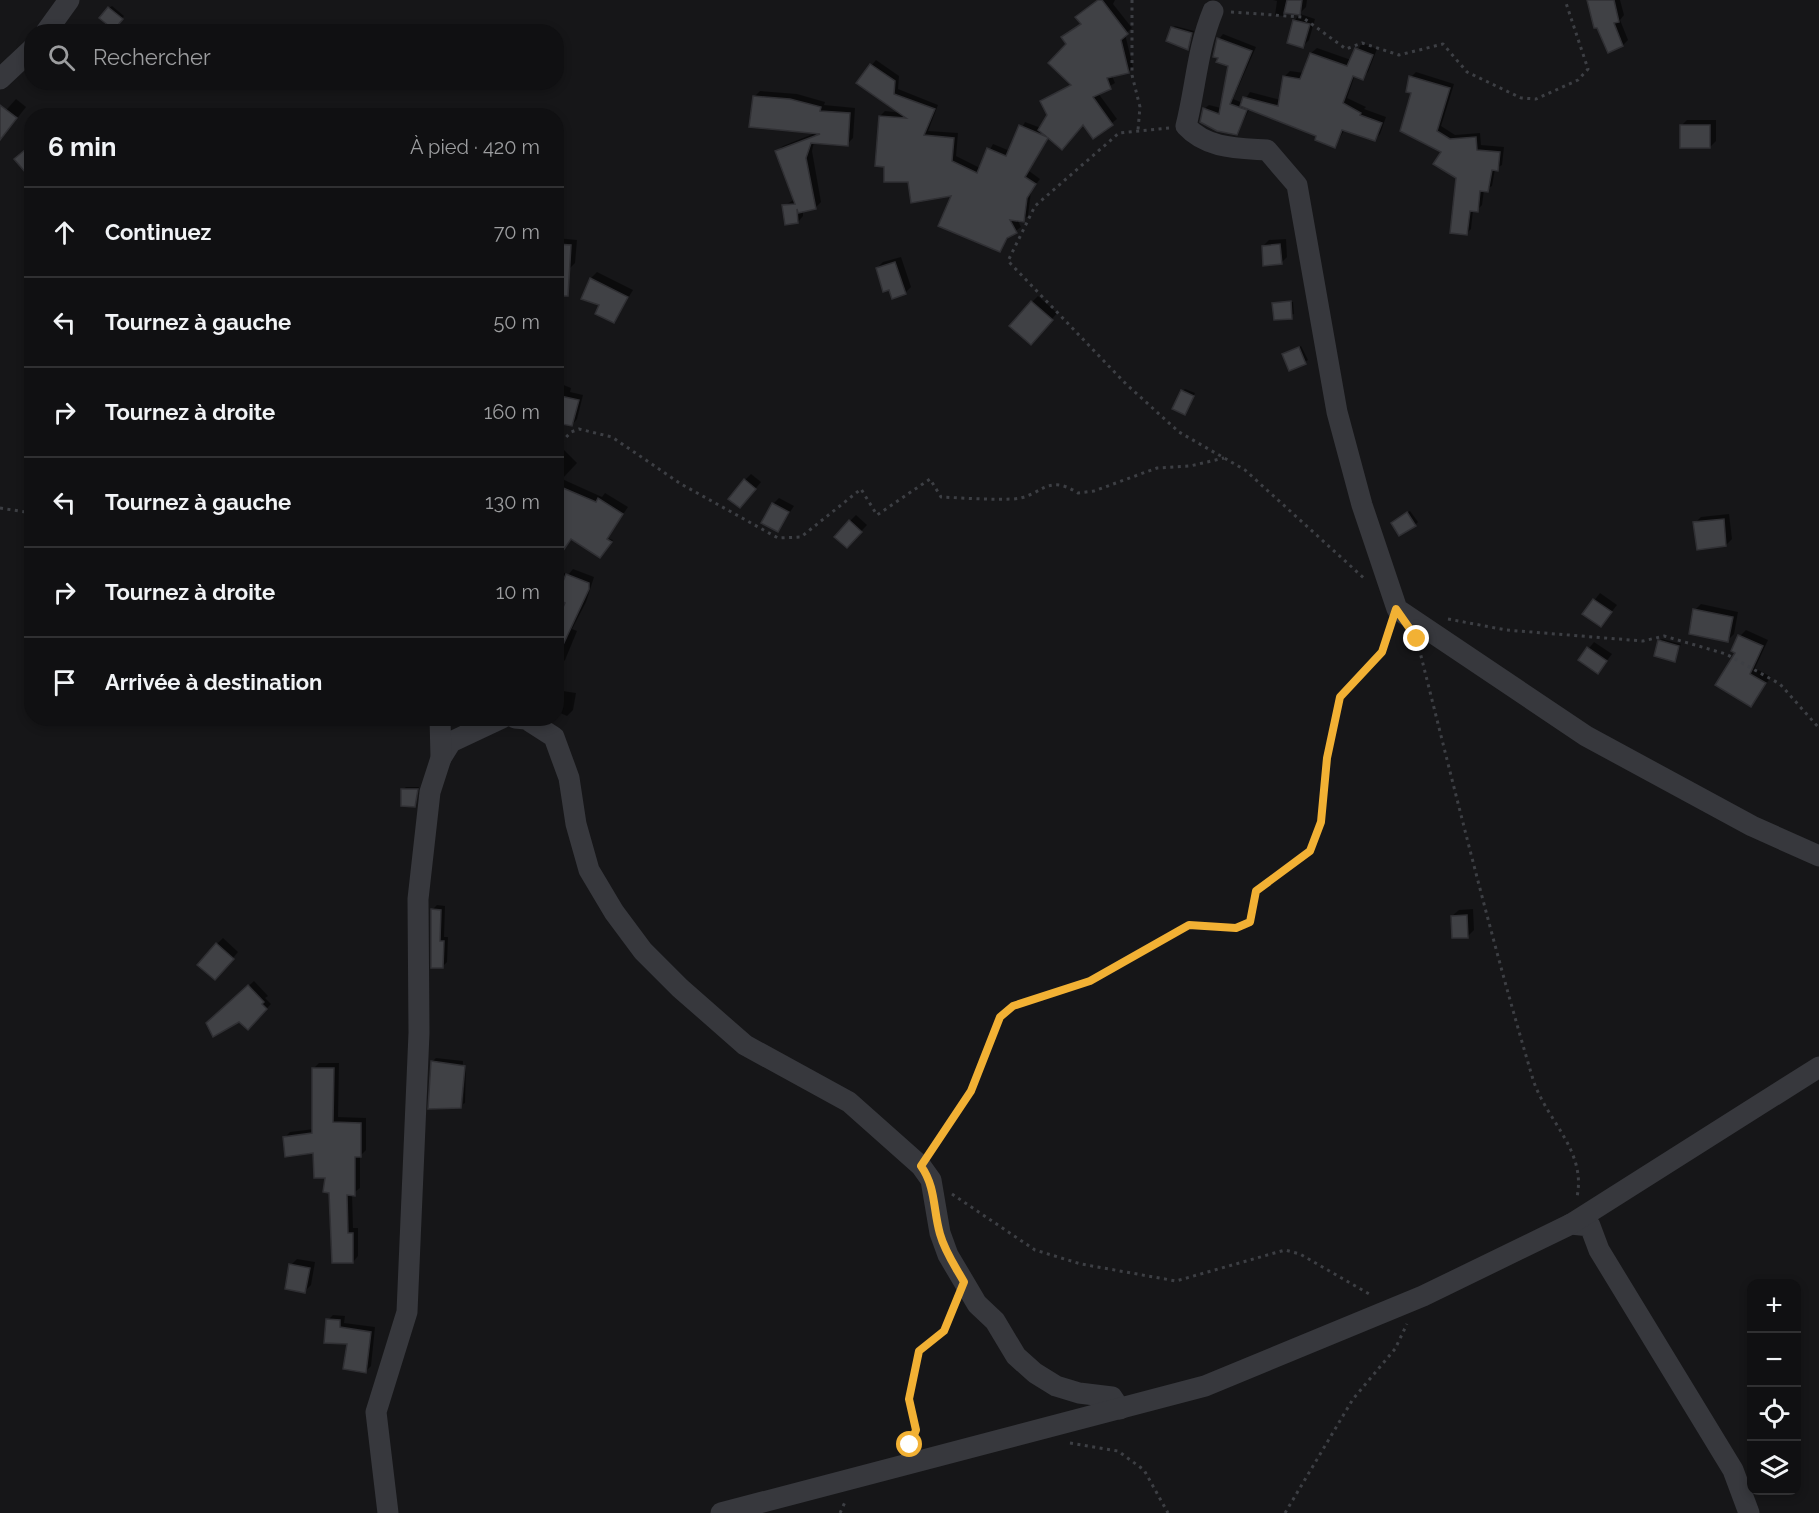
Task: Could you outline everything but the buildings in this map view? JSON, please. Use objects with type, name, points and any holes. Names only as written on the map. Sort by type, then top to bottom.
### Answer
[{"type":"street","points":[[52,24],[69,0]]},
{"type":"street","points":[[1214,11],[1200,46],[1186,126],[1196,137],[1207,142],[1268,150],[1297,185],[1337,412],[1362,505],[1396,609],[1586,736],[1752,826],[1819,856]]},
{"type":"street","points":[[0,79],[24,56]]},
{"type":"street","points":[[440,726],[441,758]]},
{"type":"street","points":[[388,1513],[376,1412],[407,1312],[419,1033],[418,899],[430,792],[441,758],[451,742],[485,726]]},
{"type":"street","points":[[538,726],[554,736],[569,777],[576,824],[589,870],[614,912],[643,951],[680,988],[745,1045],[849,1102],[926,1173],[940,1233],[948,1255],[977,1304],[995,1321],[1016,1356],[1035,1373],[1056,1386],[1079,1393],[1112,1397],[1120,1409]]},
{"type":"street","points":[[721,1513],[1206,1386],[1423,1296],[1571,1224],[1819,1067]]},
{"type":"street","points":[[1571,1224],[1590,1226],[1599,1250],[1733,1470],[1749,1513]]},
{"type":"path","points":[[1132,0],[1132,75],[1140,107],[1138,130]]},
{"type":"path","points":[[1214,11],[1302,17],[1346,49],[1362,43],[1399,55],[1443,44],[1467,72],[1521,98],[1536,99],[1578,80],[1588,69],[1565,0]]},
{"type":"path","points":[[1186,126],[1119,133],[1035,206],[1008,261],[1126,384],[1179,432],[1245,470],[1371,585]]},
{"type":"path","points":[[564,439],[571,432],[579,429],[612,437],[681,484],[778,538],[801,537],[861,489],[877,515],[930,479],[941,497],[1016,499],[1046,485],[1064,484],[1078,493],[1086,492],[1157,468],[1190,466],[1226,458]]},
{"type":"path","points":[[0,508],[24,512]]},
{"type":"path","points":[[1380,1296],[1369,1295],[1300,1254],[1285,1250],[1176,1281],[1081,1264],[1035,1250],[926,1173],[971,1091],[1000,1017],[1013,1006],[1090,981],[1189,925],[1236,928],[1250,922],[1256,891],[1310,851],[1321,822],[1327,758],[1340,697],[1382,652],[1396,609]]},
{"type":"path","points":[[1440,618],[1506,630],[1643,641],[1664,636],[1726,654],[1780,684],[1819,728]]},
{"type":"path","points":[[1417,639],[1494,948],[1534,1085],[1573,1152],[1579,1169],[1580,1182],[1571,1224]]},
{"type":"path","points":[[904,1449],[910,1445],[916,1430],[909,1399],[919,1351],[944,1331],[964,1282]]},
{"type":"path","points":[[1285,1513],[1353,1399],[1395,1349],[1423,1296]]},
{"type":"path","points":[[1064,1442],[1118,1451],[1143,1470],[1168,1513]]},
{"type":"route","points":[[910,1445],[916,1430],[909,1408],[909,1399],[919,1351],[944,1331],[964,1282],[948,1255],[940,1233],[931,1180],[921,1166],[971,1091],[1000,1017],[1013,1006],[1090,981],[1189,925],[1236,928],[1250,922],[1256,891],[1310,851],[1321,822],[1327,758],[1340,697],[1382,652],[1396,609],[1417,639]]}]
